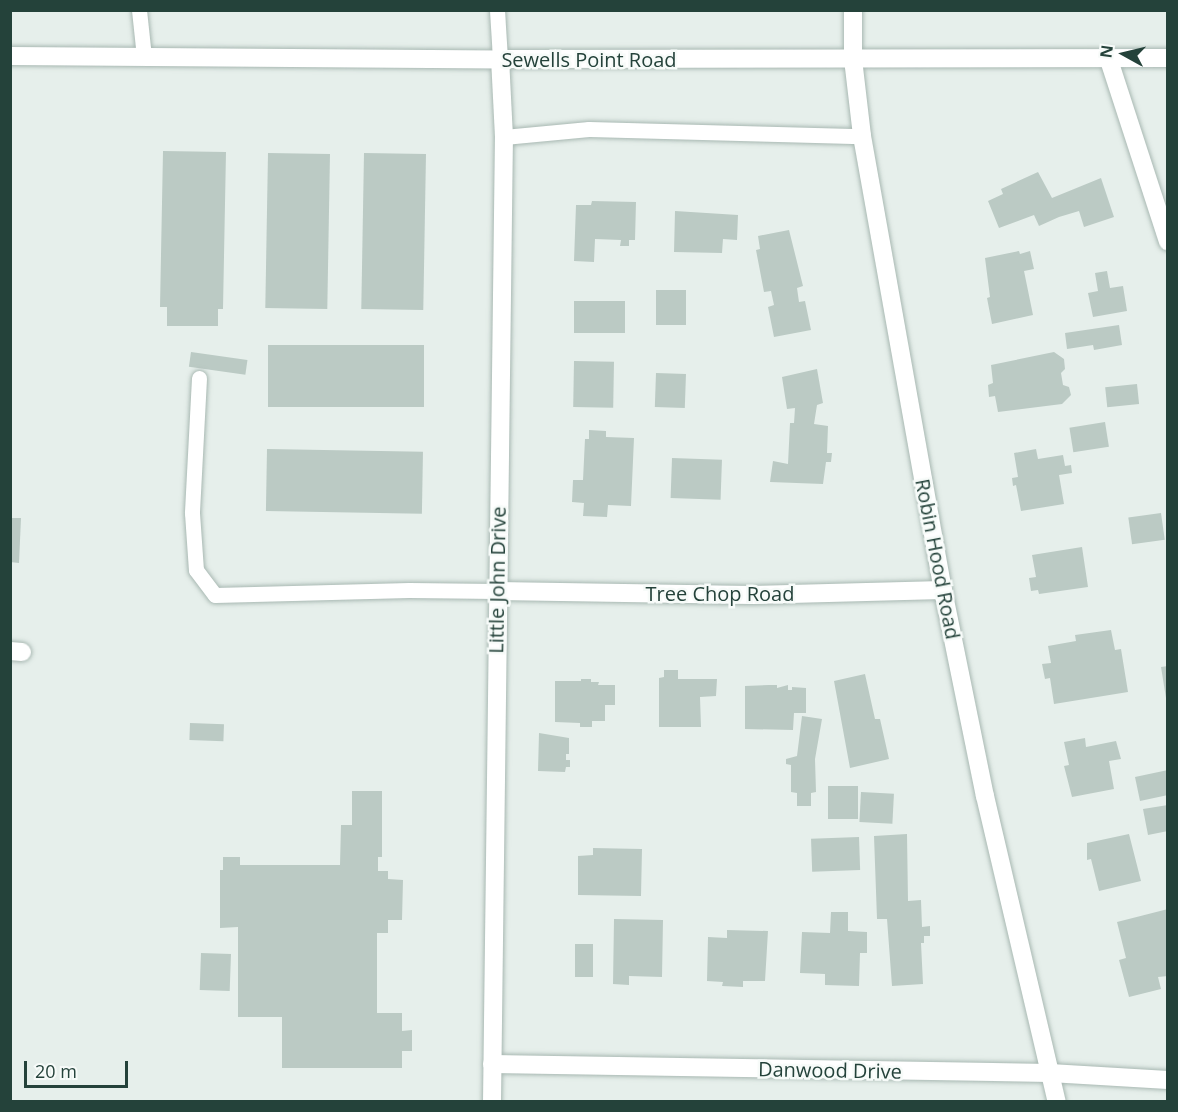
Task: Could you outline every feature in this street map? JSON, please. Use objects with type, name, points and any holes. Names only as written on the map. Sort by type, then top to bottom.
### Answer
[{"type":"street","name":"Robin Hood Road","points":[[853,10],[853,59],[862,136],[943,590],[985,796],[1057,1101]]},
{"type":"street","name":"Sewells Point Road","points":[[10,56],[500,59],[1167,58]]},
{"type":"street","points":[[1108,57],[1167,242]]},
{"type":"street","name":"Little John Drive","points":[[492,1101],[504,137],[500,59]]},
{"type":"street","name":"Tree Chop Road","points":[[497,591],[752,594],[943,590]]},
{"type":"street","name":"Danwood Drive","points":[[492,1064],[1050,1073],[1167,1080]]},
{"type":"lane","points":[[140,10],[144,57]]},
{"type":"lane","points":[[497,10],[500,59]]},
{"type":"lane","points":[[504,137],[588,129],[862,136]]},
{"type":"lane","points":[[199,378],[192,513],[196,570],[215,595],[409,590],[497,591]]},
{"type":"building","points":[[163,151],[226,152],[223,309],[218,309],[218,326],[167,326],[167,307],[160,307]]},
{"type":"building","points":[[268,153],[330,154],[327,309],[265,308]]},
{"type":"building","points":[[364,153],[426,154],[423,310],[361,309]]},
{"type":"building","points":[[1038,172],[1052,198],[1101,178],[1114,217],[1084,227],[1079,211],[1039,226],[1034,215],[999,228],[988,201],[1003,194],[1001,189]]},
{"type":"building","points":[[592,201],[636,202],[635,240],[629,240],[629,246],[620,246],[621,240],[595,239],[594,262],[574,261],[576,205],[591,205]]},
{"type":"building","points":[[675,211],[738,215],[737,240],[723,239],[722,253],[674,252]]},
{"type":"building","points":[[789,230],[803,286],[797,288],[799,302],[805,301],[811,330],[774,337],[768,307],[774,305],[771,291],[764,292],[756,250],[760,249],[758,236]]},
{"type":"building","points":[[1019,251],[1020,254],[1030,251],[1034,269],[1024,271],[1033,315],[992,324],[987,298],[990,297],[985,258]]},
{"type":"building","points":[[1107,271],[1110,288],[1123,286],[1127,311],[1093,317],[1088,293],[1098,291],[1095,273]]},
{"type":"building","points":[[656,290],[686,290],[686,325],[656,325]]},
{"type":"building","points":[[574,301],[625,301],[625,333],[574,333]]},
{"type":"building","points":[[1119,325],[1122,345],[1094,350],[1093,345],[1067,349],[1065,333]]},
{"type":"building","points":[[268,345],[424,345],[424,407],[268,407]]},
{"type":"building","points":[[191,352],[247,360],[245,375],[189,367]]},
{"type":"building","points":[[1054,352],[1064,359],[1065,369],[1061,373],[1063,385],[1069,387],[1071,395],[1062,404],[998,412],[995,396],[989,397],[988,385],[993,383],[991,365]]},
{"type":"building","points":[[574,361],[614,362],[613,408],[573,407]]},
{"type":"building","points":[[817,369],[823,403],[817,405],[814,424],[828,426],[827,453],[832,453],[831,462],[826,462],[823,484],[770,482],[773,461],[788,464],[790,423],[794,423],[795,408],[787,409],[782,377]]},
{"type":"building","points":[[656,373],[686,374],[685,408],[655,407]]},
{"type":"building","points":[[1137,384],[1139,404],[1107,407],[1105,387]]},
{"type":"building","points":[[1105,422],[1109,447],[1073,452],[1069,428]]},
{"type":"building","points":[[589,430],[606,431],[606,437],[634,438],[631,506],[608,505],[607,517],[583,516],[584,503],[572,502],[573,480],[583,480],[585,439],[589,439]]},
{"type":"building","points":[[267,449],[423,452],[422,514],[266,511]]},
{"type":"building","points":[[1036,449],[1038,459],[1063,455],[1065,466],[1071,465],[1072,473],[1059,475],[1064,504],[1021,511],[1016,485],[1013,486],[1012,478],[1018,477],[1014,453]]},
{"type":"building","points":[[672,458],[722,460],[721,500],[671,498]]},
{"type":"building","points":[[1161,513],[1165,540],[1132,544],[1128,518]]},
{"type":"building","points":[[10,518],[21,518],[19,563],[10,562]]},
{"type":"building","points":[[1082,547],[1088,587],[1039,594],[1038,590],[1031,591],[1029,578],[1036,577],[1032,555]]},
{"type":"building","points":[[1111,630],[1115,650],[1121,649],[1128,692],[1054,704],[1050,678],[1045,679],[1042,664],[1051,663],[1048,646],[1076,641],[1075,635]]},
{"type":"building","points":[[1168,666],[1168,698],[1166,698],[1161,667]]},
{"type":"building","points":[[664,670],[678,670],[678,679],[717,679],[716,696],[700,697],[701,727],[659,727],[659,678],[664,677]]},
{"type":"building","points":[[865,674],[875,719],[880,719],[889,759],[850,768],[834,681]]},
{"type":"building","points":[[581,679],[591,679],[591,682],[599,682],[598,685],[615,685],[615,705],[605,705],[605,721],[592,721],[592,727],[580,727],[580,723],[555,722],[555,681],[581,681]]},
{"type":"building","points":[[777,685],[777,688],[788,685],[788,690],[792,690],[792,687],[806,688],[806,713],[794,713],[793,730],[745,729],[745,686]]},
{"type":"building","points":[[802,716],[822,719],[815,759],[816,792],[811,793],[811,806],[797,806],[797,793],[791,792],[791,765],[786,764],[786,759],[797,756]]},
{"type":"building","points":[[190,723],[224,724],[223,741],[189,740]]},
{"type":"building","points":[[539,733],[569,738],[569,754],[566,754],[566,760],[570,760],[570,767],[566,767],[565,772],[538,771]]},
{"type":"building","points":[[1085,738],[1086,747],[1116,741],[1121,759],[1109,761],[1114,789],[1072,797],[1064,766],[1069,765],[1064,742]]},
{"type":"building","points":[[1168,770],[1168,795],[1140,801],[1135,777]]},
{"type":"building","points":[[828,786],[858,786],[858,819],[828,819]]},
{"type":"building","points":[[352,791],[382,791],[382,857],[378,857],[378,871],[388,871],[388,879],[403,880],[402,920],[388,920],[388,933],[377,933],[377,1013],[402,1013],[402,1031],[412,1030],[412,1051],[402,1051],[402,1068],[282,1068],[282,1017],[238,1017],[238,927],[220,928],[220,870],[223,870],[223,857],[240,857],[240,865],[340,865],[341,825],[352,825]]},
{"type":"building","points":[[861,792],[894,794],[892,824],[859,822]]},
{"type":"building","points":[[1168,805],[1168,831],[1148,835],[1143,809]]},
{"type":"building","points":[[907,834],[908,901],[921,900],[922,927],[930,926],[930,936],[924,936],[924,943],[921,943],[923,984],[892,986],[887,919],[877,919],[874,836]]},
{"type":"building","points":[[1129,834],[1141,881],[1099,891],[1091,859],[1087,860],[1087,843]]},
{"type":"building","points":[[859,837],[860,870],[812,872],[811,839]]},
{"type":"building","points":[[593,848],[642,849],[641,896],[578,895],[578,856],[593,855]]},
{"type":"building","points":[[1168,909],[1168,976],[1158,977],[1161,989],[1129,997],[1119,960],[1126,958],[1117,922]]},
{"type":"building","points":[[831,912],[848,912],[848,931],[867,932],[867,953],[860,953],[859,986],[825,985],[825,974],[800,973],[802,932],[830,933]]},
{"type":"building","points":[[614,919],[663,920],[662,977],[629,976],[629,985],[613,984]]},
{"type":"building","points":[[727,930],[768,931],[765,981],[743,981],[743,987],[722,986],[723,982],[707,981],[708,937],[727,938]]},
{"type":"building","points":[[575,944],[593,944],[593,977],[575,977]]},
{"type":"building","points":[[201,953],[231,954],[230,991],[200,990]]}]
